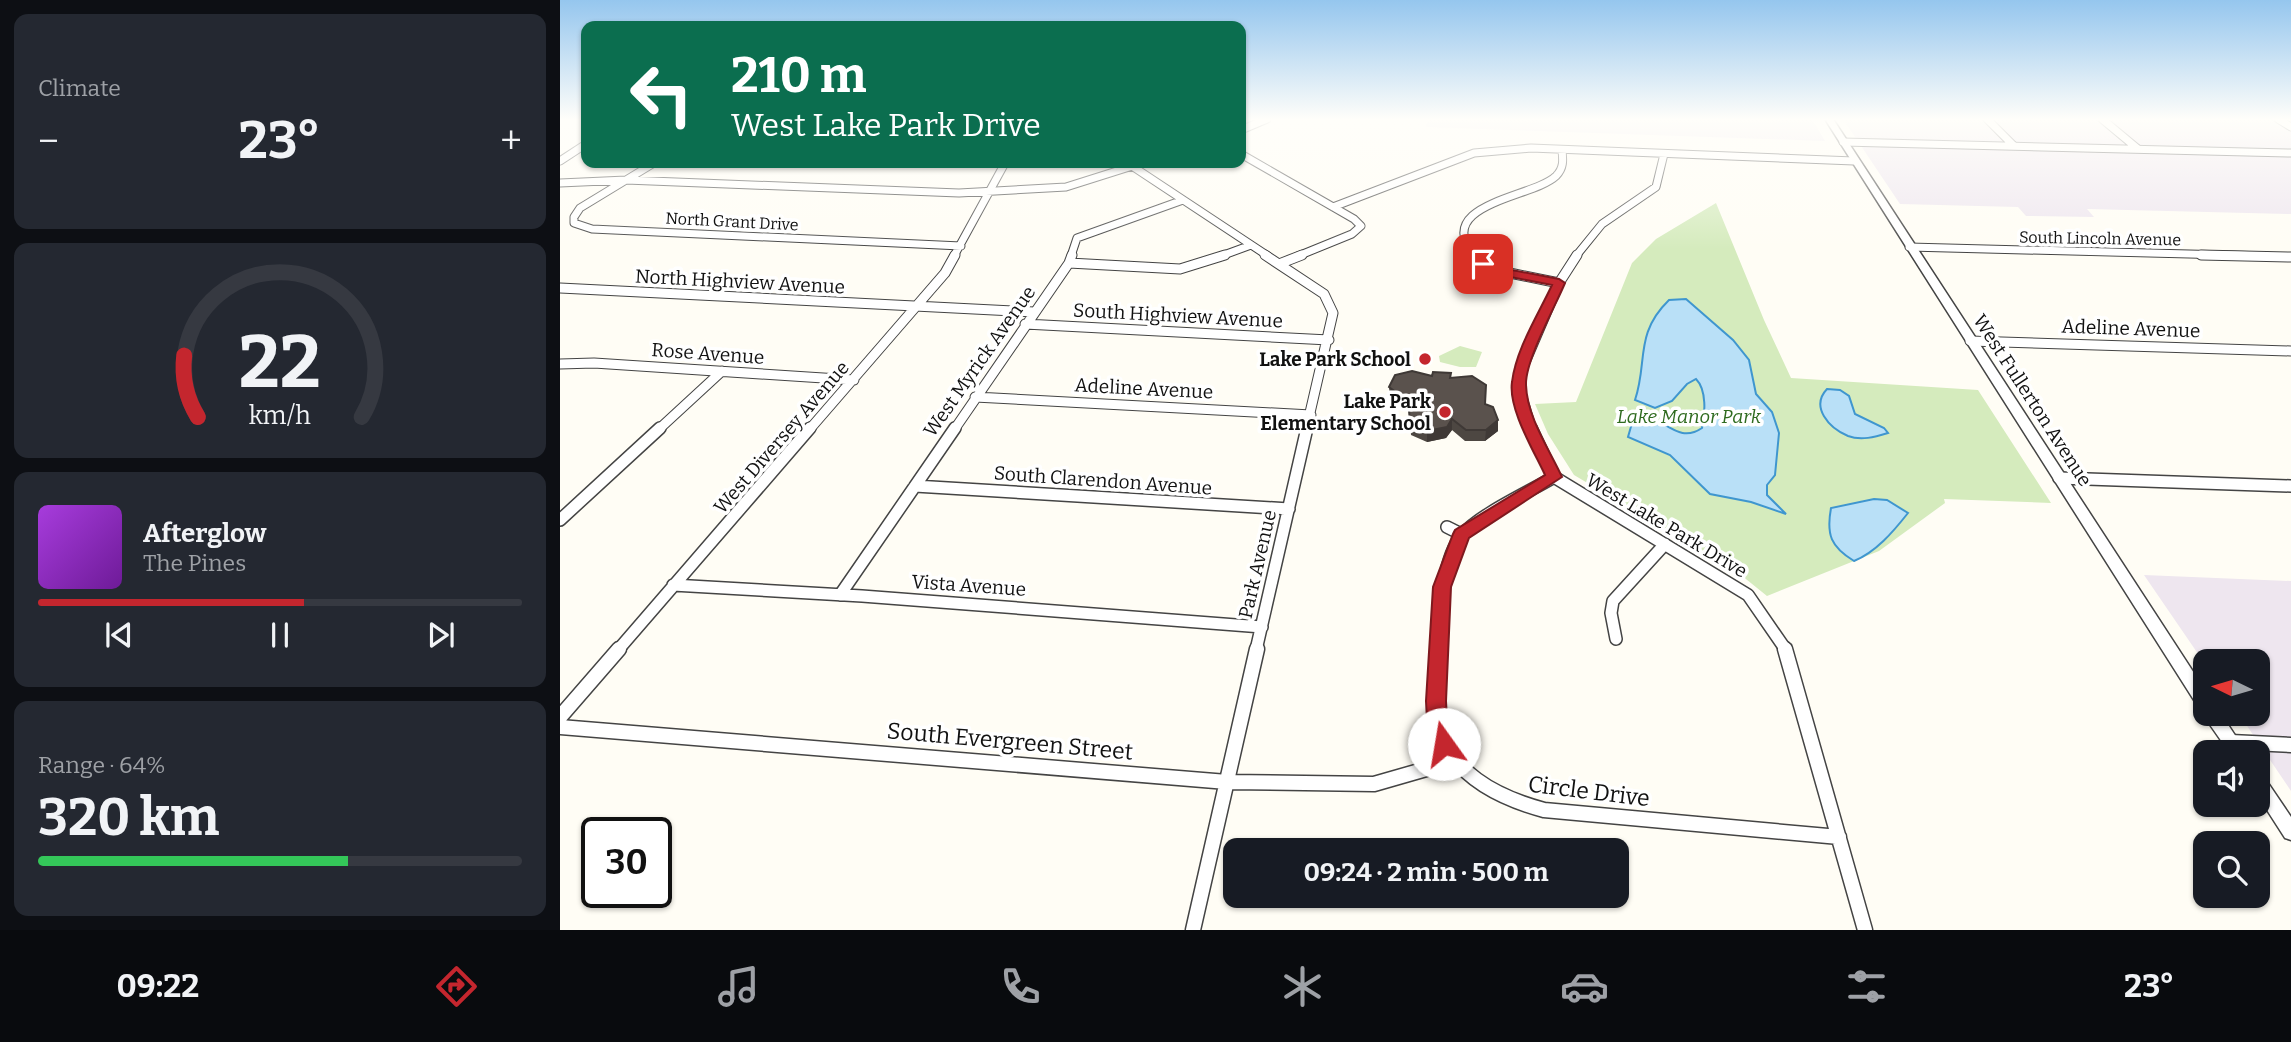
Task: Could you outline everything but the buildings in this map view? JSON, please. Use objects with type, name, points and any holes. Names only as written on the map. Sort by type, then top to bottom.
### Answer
[{"type":"street","points":[[1257,162],[1360,223],[1360,229],[1279,264]]},
{"type":"street","points":[[1333,207],[1450,162]]},
{"type":"street","points":[[1559,283],[1493,269],[1474,258],[1463,239],[1465,227],[1480,211],[1542,183],[1559,172],[1564,162]]},
{"type":"street","points":[[1447,527],[1461,534],[1554,477],[1526,418],[1518,384],[1529,350],[1559,283],[1594,230],[1656,187],[1662,162]]},
{"type":"street","name":"West Fullerton Avenue","points":[[1855,162],[2193,685]]},
{"type":"street","points":[[626,180],[646,168]]},
{"type":"street","name":"West Diversey Avenue","points":[[560,717],[945,273],[1002,168]]},
{"type":"street","points":[[560,183],[626,180],[944,194],[1066,187],[1126,168]]},
{"type":"street","name":"Park Avenue","points":[[1135,168],[1324,295],[1333,313],[1193,930]]},
{"type":"street","name":"North Grant Drive","points":[[626,180],[580,208],[573,217],[574,223],[592,229],[961,246]]},
{"type":"street","name":"West Myrick Avenue","points":[[840,595],[1069,263],[1077,238],[1184,200]]},
{"type":"street","points":[[1069,263],[1173,269],[1197,265],[1251,245]]},
{"type":"street","name":"South Lincoln Avenue","points":[[1909,247],[2291,257]]},
{"type":"street","name":"North Highview Avenue","points":[[560,288],[918,306]]},
{"type":"street","points":[[918,306],[1034,312]]},
{"type":"street","name":"South Highview Avenue","points":[[1025,324],[1329,340]]},
{"type":"street","name":"Adeline Avenue","points":[[1970,341],[2291,351]]},
{"type":"street","name":"Rose Avenue","points":[[560,364],[854,380]]},
{"type":"street","points":[[560,520],[722,371]]},
{"type":"street","name":"Adeline Avenue","points":[[975,397],[1311,415]]},
{"type":"street","name":"West Lake Park Drive","points":[[1554,477],[1748,595],[1779,637],[1787,654],[1865,930]]},
{"type":"street","points":[[2059,478],[2291,486]]},
{"type":"street","name":"South Clarendon Avenue","points":[[915,485],[1289,509]]},
{"type":"street","name":"Circle Drive","points":[[1461,534],[1442,587],[1437,720],[1444,744],[1454,761],[1482,787],[1517,804],[1544,810],[1839,837]]},
{"type":"street","points":[[1616,639],[1611,613],[1613,601],[1665,544]]},
{"type":"street","name":"Vista Avenue","points":[[673,585],[1262,627]]},
{"type":"street","name":"South Evergreen Street","points":[[560,727],[1227,782],[1374,785],[1454,761]]},
{"type":"street","points":[[2270,746],[2291,745]]},
{"type":"street","points":[[2270,800],[2291,832]]},
{"type":"shaded area","points":[[1872,162],[2291,162],[2291,214],[2087,209],[2094,217],[2026,216],[2018,207],[1900,204]]},
{"type":"shaded area","points":[[2144,575],[2291,581],[2291,791],[2270,760],[2270,740],[2257,740],[2247,726],[2270,726],[2270,649],[2195,649]]},
{"type":"green space","name":"Lake Manor Park","points":[[1716,203],[1791,378],[1978,390],[2051,503],[1944,499],[1945,503],[1879,551],[1767,596],[1736,571],[1574,475],[1548,434],[1535,404],[1576,402],[1632,263],[1656,239]]},
{"type":"green space","points":[[1460,346],[1482,352],[1476,367],[1460,367],[1440,362],[1439,356]]},
{"type":"water","points":[[1686,299],[1733,340],[1749,360],[1756,394],[1772,412],[1779,433],[1775,475],[1767,485],[1767,495],[1786,514],[1751,502],[1710,494],[1670,455],[1628,437],[1632,423],[1640,416],[1657,420],[1678,432],[1693,432],[1702,428],[1704,396],[1696,379],[1687,384],[1672,401],[1655,408],[1635,400],[1646,337],[1651,325],[1669,300]]},
{"type":"water","points":[[1827,389],[1840,390],[1849,396],[1855,414],[1884,428],[1888,433],[1858,438],[1834,428],[1821,410],[1822,396]]},
{"type":"water","points":[[1874,499],[1887,500],[1908,513],[1877,547],[1854,561],[1840,551],[1832,539],[1829,526],[1831,508]]},
{"type":"place","name":"Lake Park School","points":[[1425,359]]},
{"type":"place","name":"Lake Park Elementary School","points":[[1445,412]]},
{"type":"route","points":[[1444,744],[1437,720],[1436,701],[1442,587],[1461,534],[1554,477],[1526,418],[1518,384],[1529,350],[1559,283],[1504,272],[1483,264]]}]
